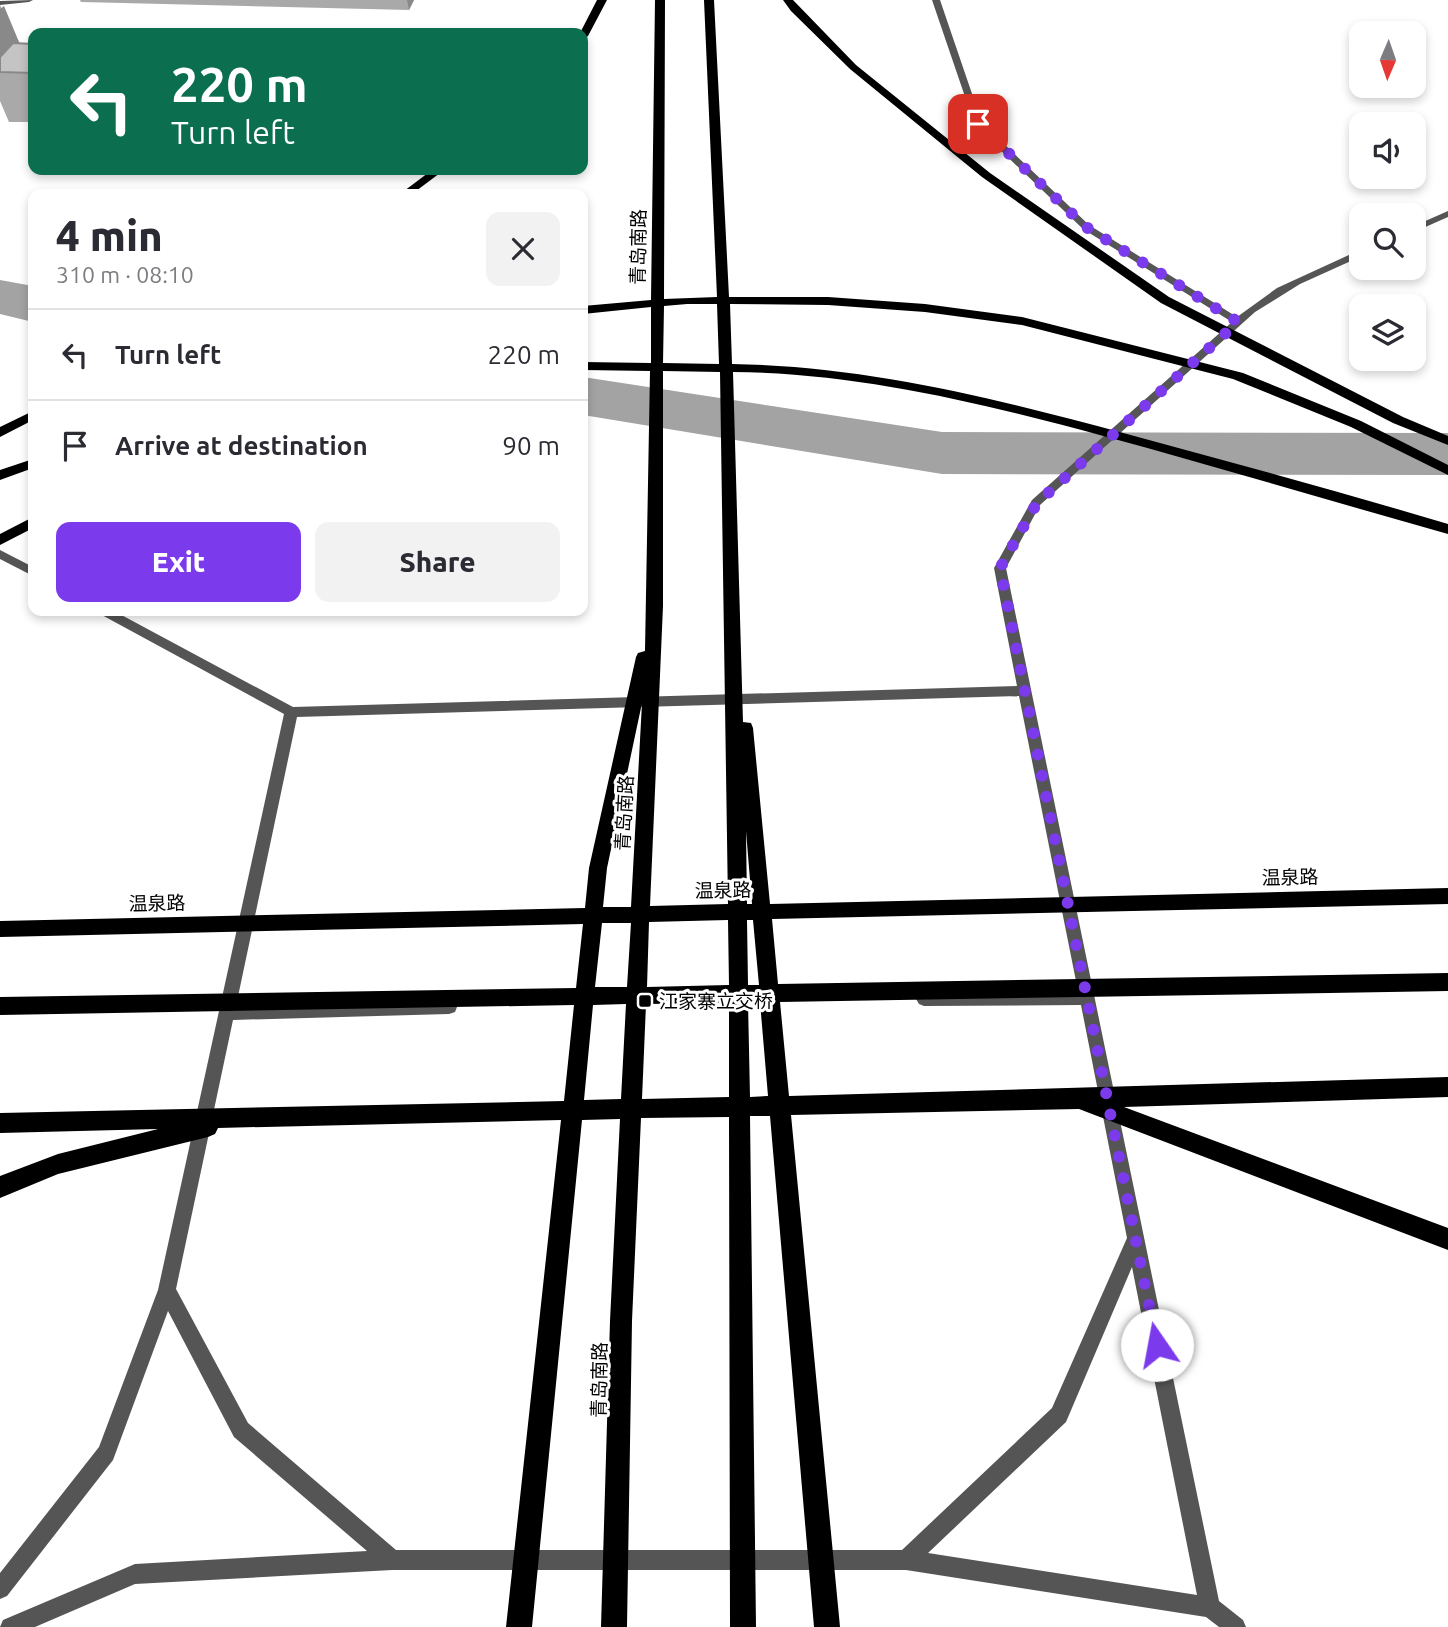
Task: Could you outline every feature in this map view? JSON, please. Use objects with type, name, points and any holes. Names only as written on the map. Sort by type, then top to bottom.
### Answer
[{"type":"main road","points":[[587,28],[602,0]]},
{"type":"main road","name":"青岛南路","points":[[614,1627],[621,1307],[655,606],[660,0]]},
{"type":"main road","points":[[709,0],[716,119],[733,604],[743,1627]]},
{"type":"main road","points":[[788,0],[853,67],[986,175],[1165,300],[1398,420],[1448,441]]},
{"type":"main road","points":[[412,189],[432,175]]},
{"type":"main road","points":[[588,310],[687,300],[828,301],[925,308],[1022,321],[1238,376],[1356,424],[1448,471]]},
{"type":"main road","points":[[588,366],[748,368],[900,383],[1030,412],[1304,486],[1448,529]]},
{"type":"main road","points":[[0,433],[28,418]]},
{"type":"main road","points":[[0,475],[28,465]]},
{"type":"main road","points":[[0,540],[28,525]]},
{"type":"main road","points":[[733,604],[827,1627]]},
{"type":"main road","points":[[519,1627],[598,867],[655,606]]},
{"type":"main road","name":"温泉路","points":[[0,929],[1448,896]]},
{"type":"main road","points":[[0,1006],[1448,982]]},
{"type":"main road","points":[[0,1123],[1077,1099],[1448,1087]]},
{"type":"main road","points":[[1077,1099],[1448,1239]]},
{"type":"main road","points":[[0,1187],[58,1164],[240,1119]]},
{"type":"street","points":[[0,3],[29,0]]},
{"type":"street","points":[[936,0],[978,124],[1086,227],[1238,322]]},
{"type":"street","points":[[1426,224],[1448,214]]},
{"type":"street","points":[[1210,1607],[1000,568],[1037,503],[1255,305],[1298,281],[1349,258]]},
{"type":"street","points":[[0,554],[28,569]]},
{"type":"street","points":[[113,616],[292,712],[1025,691]]},
{"type":"street","points":[[0,1589],[106,1453],[167,1290],[292,712]]},
{"type":"street","points":[[226,1013],[645,1002],[1086,998]]},
{"type":"street","points":[[906,1560],[1059,1415],[1135,1240]]},
{"type":"street","points":[[167,1290],[241,1430],[392,1560]]},
{"type":"street","points":[[10,1627],[135,1574],[392,1560],[906,1560],[1210,1607],[1236,1627]]},
{"type":"building","points":[[13,43],[28,44],[28,73],[0,72],[0,57]]},
{"type":"waterway","points":[[0,297],[28,303]]},
{"type":"waterway","points":[[588,397],[942,453],[1448,454]]},
{"type":"place","name":"江家寨立交桥","points":[[645,1001]]},
{"type":"route","points":[[978,124],[1086,227],[1238,322],[1037,503],[1000,568],[1157,1345]]}]
